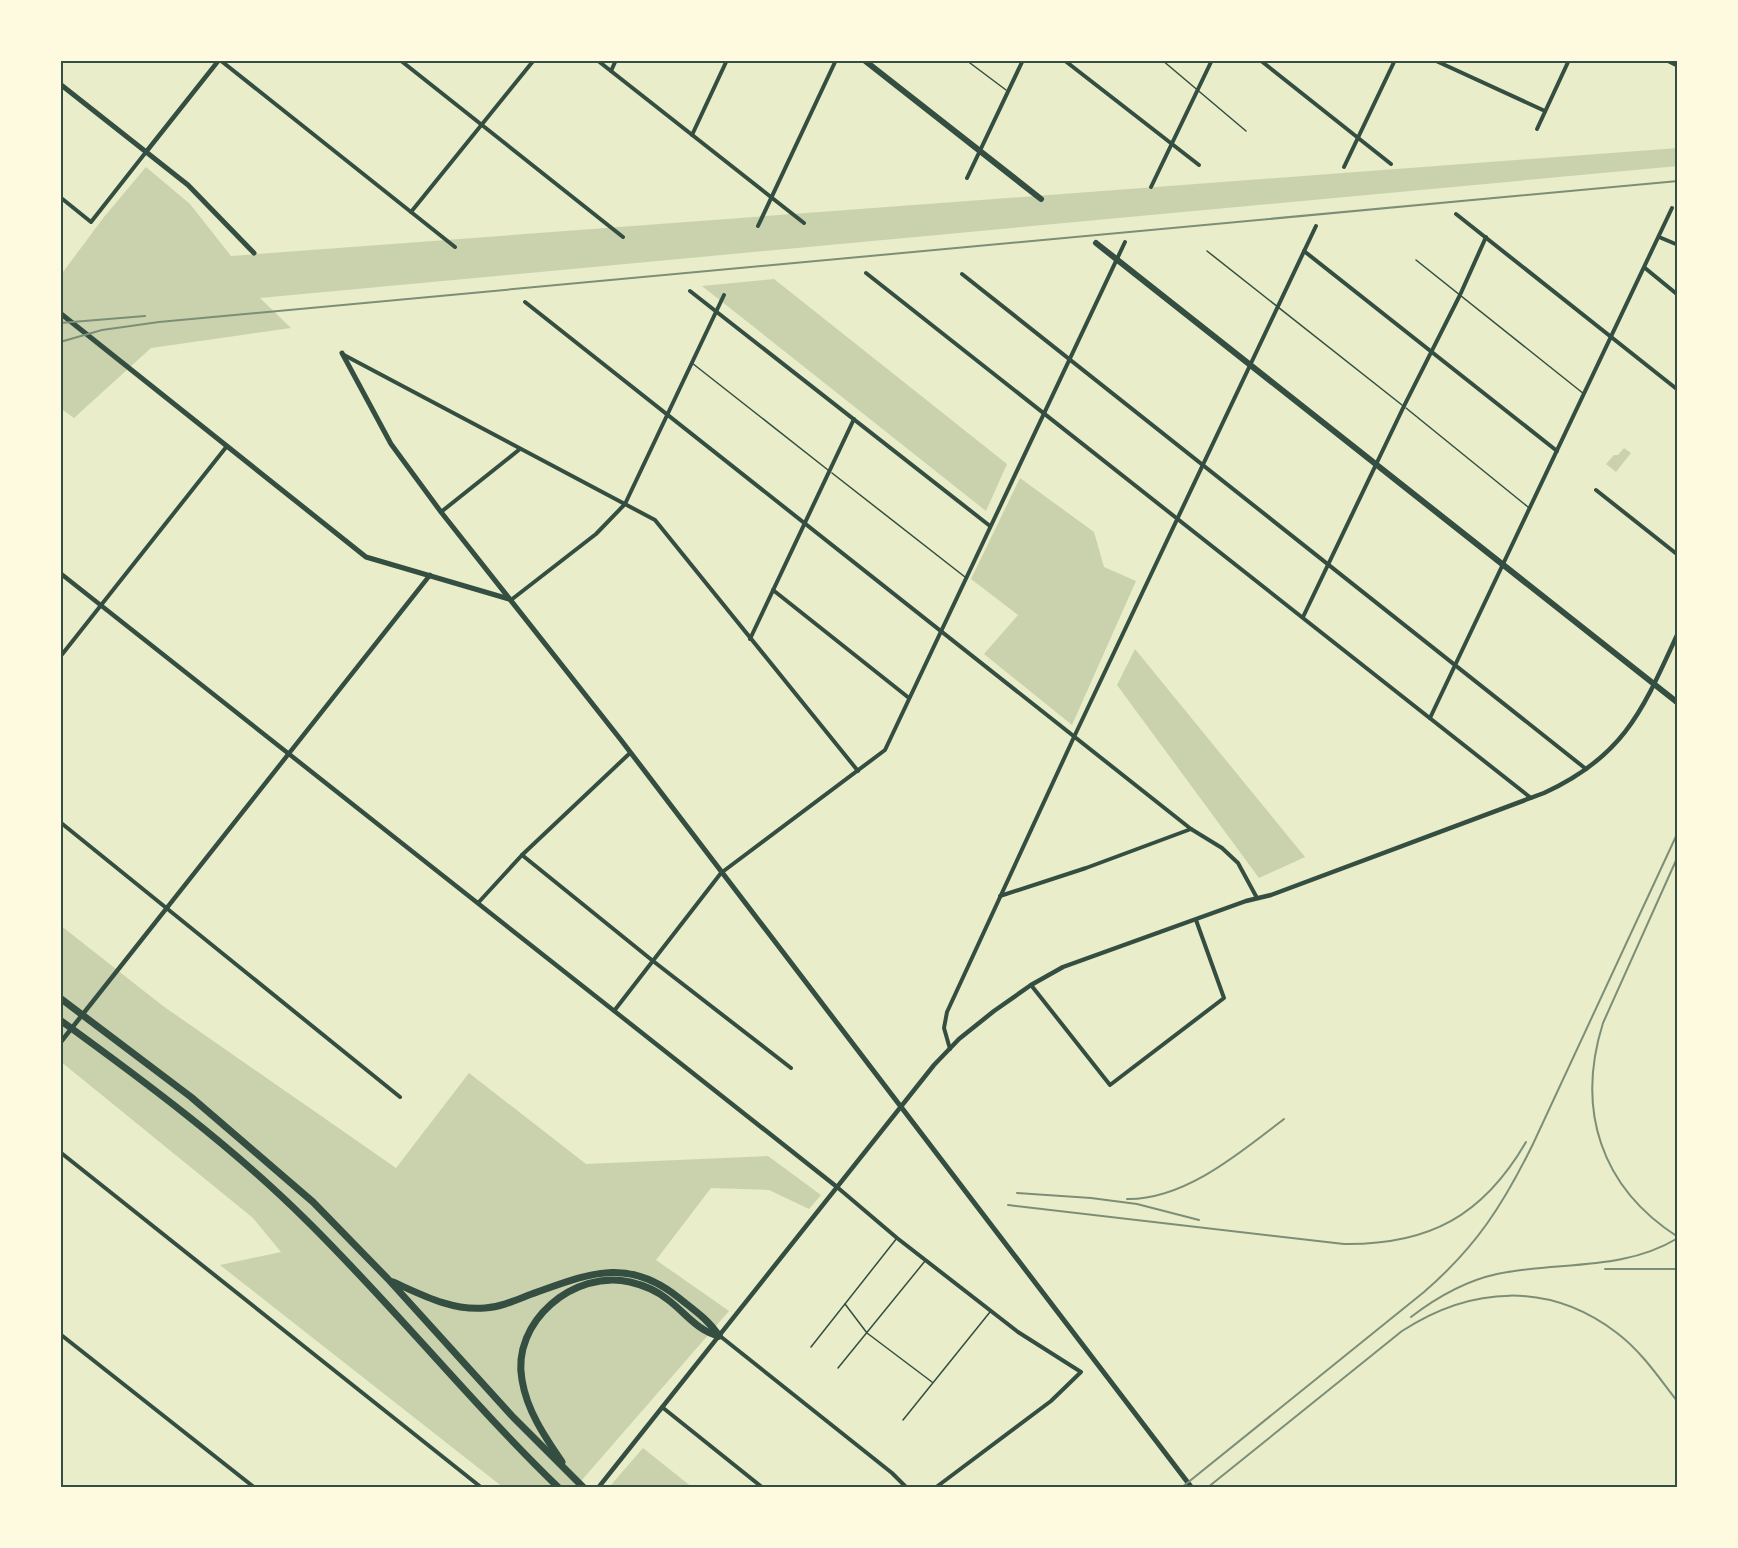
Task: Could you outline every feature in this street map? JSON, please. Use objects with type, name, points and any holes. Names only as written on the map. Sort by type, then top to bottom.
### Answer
[{"type":"highway","points":[[60,998],[199,1104],[313,1202],[388,1279],[513,1417],[584,1488]]},
{"type":"highway","points":[[60,1020],[196,1122],[302,1216],[369,1284],[498,1427],[559,1488]]},
{"type":"highway","points":[[388,1279],[445,1304],[484,1308],[501,1305],[585,1276],[609,1272],[634,1274],[660,1284],[674,1294],[712,1325],[719,1336]]},
{"type":"highway","points":[[562,1465],[541,1432],[525,1395],[521,1378],[522,1357],[529,1334],[542,1312],[550,1304],[562,1295],[592,1283],[628,1282],[667,1299],[706,1333],[719,1336]]},
{"type":"main road","points":[[864,60],[1041,199]]},
{"type":"main road","points":[[60,84],[188,185],[254,254]]},
{"type":"main road","points":[[1096,243],[1678,703]]},
{"type":"main road","points":[[60,313],[366,557],[511,600]]},
{"type":"main road","points":[[342,353],[391,444],[441,512],[630,753],[1192,1488]]},
{"type":"street","points":[[60,197],[91,222],[219,60],[455,247]]},
{"type":"street","points":[[400,60],[623,237]]},
{"type":"street","points":[[411,212],[534,60]]},
{"type":"street","points":[[597,60],[804,223]]},
{"type":"street","points":[[611,71],[616,60]]},
{"type":"street","points":[[692,135],[727,60]]},
{"type":"street","points":[[758,226],[836,60]]},
{"type":"street","points":[[967,178],[1023,60]]},
{"type":"street","points":[[1064,60],[1199,165]]},
{"type":"street","points":[[1151,188],[1212,60]]},
{"type":"street","points":[[1260,60],[1391,164]]},
{"type":"street","points":[[1344,167],[1395,60]]},
{"type":"street","points":[[1434,60],[1545,111]]},
{"type":"street","points":[[1536,129],[1569,60]]},
{"type":"street","points":[[1666,60],[1678,66]]},
{"type":"street","points":[[1430,718],[1672,208]]},
{"type":"street","points":[[1456,214],[1678,390]]},
{"type":"street","points":[[950,1050],[944,1022],[1074,737],[1316,226]]},
{"type":"street","points":[[1303,617],[1486,237]]},
{"type":"street","points":[[1659,237],[1678,246]]},
{"type":"street","points":[[614,1011],[721,873],[885,750],[1125,242]]},
{"type":"street","points":[[1304,251],[1557,451]]},
{"type":"street","points":[[1645,268],[1678,295]]},
{"type":"street","points":[[866,273],[1531,798]]},
{"type":"street","points":[[962,274],[1587,770]]},
{"type":"street","points":[[690,291],[990,526]]},
{"type":"street","points":[[511,600],[596,534],[625,504],[724,295]]},
{"type":"street","points":[[525,302],[1191,829],[1222,848],[1238,863],[1257,898]]},
{"type":"street","points":[[342,353],[655,520],[858,771]]},
{"type":"street","points":[[750,639],[854,419]]},
{"type":"street","points":[[60,657],[227,446]]},
{"type":"street","points":[[441,512],[520,449]]},
{"type":"street","points":[[1596,490],[1678,555]]},
{"type":"street","points":[[60,573],[837,1187],[897,1238],[1018,1332],[1081,1372],[1051,1401],[935,1488]]},
{"type":"street","points":[[60,1043],[430,575]]},
{"type":"street","points":[[773,590],[909,698]]},
{"type":"street","points":[[598,1488],[934,1065],[959,1039],[994,1011],[1031,985],[1064,967],[1531,798],[1563,784],[1587,770],[1630,726],[1654,684],[1678,633]]},
{"type":"street","points":[[478,903],[522,855],[630,753]]},
{"type":"street","points":[[60,822],[400,1097]]},
{"type":"street","points":[[1000,897],[1191,829]]},
{"type":"street","points":[[522,855],[791,1068]]},
{"type":"street","points":[[1031,985],[1110,1086],[1224,998],[1196,920]]},
{"type":"street","points":[[60,1152],[482,1488]]},
{"type":"street","points":[[60,1334],[255,1488]]},
{"type":"street","points":[[719,1336],[892,1473],[907,1488]]},
{"type":"street","points":[[662,1407],[763,1488]]},
{"type":"lane","points":[[966,60],[1008,92]]},
{"type":"lane","points":[[1161,60],[1246,131]]},
{"type":"lane","points":[[1207,251],[1530,508]]},
{"type":"lane","points":[[1416,260],[1584,394]]},
{"type":"lane","points":[[692,363],[966,578]]},
{"type":"lane","points":[[811,1347],[897,1238]]},
{"type":"lane","points":[[838,1368],[926,1260]]},
{"type":"lane","points":[[844,1304],[867,1333],[933,1383]]},
{"type":"lane","points":[[903,1420],[991,1311]]},
{"type":"green space","points":[[1678,148],[1678,166],[260,298],[291,328],[151,348],[74,418],[60,408],[60,276],[104,217],[146,167],[190,204],[231,256]]},
{"type":"green space","points":[[774,279],[1007,464],[986,511],[702,286]]},
{"type":"green space","points":[[1624,448],[1631,453],[1616,472],[1606,464]]},
{"type":"green space","points":[[1020,478],[1094,532],[1104,567],[1136,581],[1072,725],[984,654],[1018,615],[971,579]]},
{"type":"green space","points":[[1135,649],[1305,857],[1259,878],[1117,685]]},
{"type":"green space","points":[[60,925],[163,1006],[396,1168],[469,1073],[586,1164],[768,1156],[821,1195],[809,1209],[769,1190],[711,1188],[656,1260],[729,1311],[575,1488],[504,1488],[220,1265],[281,1252],[253,1218],[60,1061]]},
{"type":"green space","points":[[643,1448],[693,1488],[619,1488],[611,1485]]},
{"type":"railway","points":[[60,342],[102,330],[159,322],[1678,181]]},
{"type":"railway","points":[[60,323],[145,316]]},
{"type":"railway","points":[[1181,1488],[1424,1292],[1459,1258],[1487,1224],[1511,1187],[1533,1144],[1678,832]]},
{"type":"railway","points":[[1678,856],[1603,1023],[1595,1055],[1592,1086],[1594,1115],[1601,1144],[1613,1170],[1630,1195],[1651,1217],[1678,1237]]},
{"type":"railway","points":[[1127,1199],[1170,1192],[1191,1183],[1231,1159],[1284,1119]]},
{"type":"railway","points":[[1008,1205],[1344,1244],[1374,1243],[1428,1232],[1451,1221],[1472,1207],[1491,1189],[1509,1168],[1526,1142]]},
{"type":"railway","points":[[1017,1193],[1137,1204],[1199,1220]]},
{"type":"railway","points":[[1411,1317],[1452,1291],[1485,1277],[1520,1270],[1612,1261],[1657,1249],[1678,1238]]},
{"type":"railway","points":[[1605,1269],[1678,1269]]},
{"type":"railway","points":[[1207,1488],[1402,1331],[1428,1316],[1455,1305],[1482,1298],[1510,1296],[1537,1298],[1564,1304],[1591,1316],[1617,1333],[1634,1348],[1678,1402]]}]
